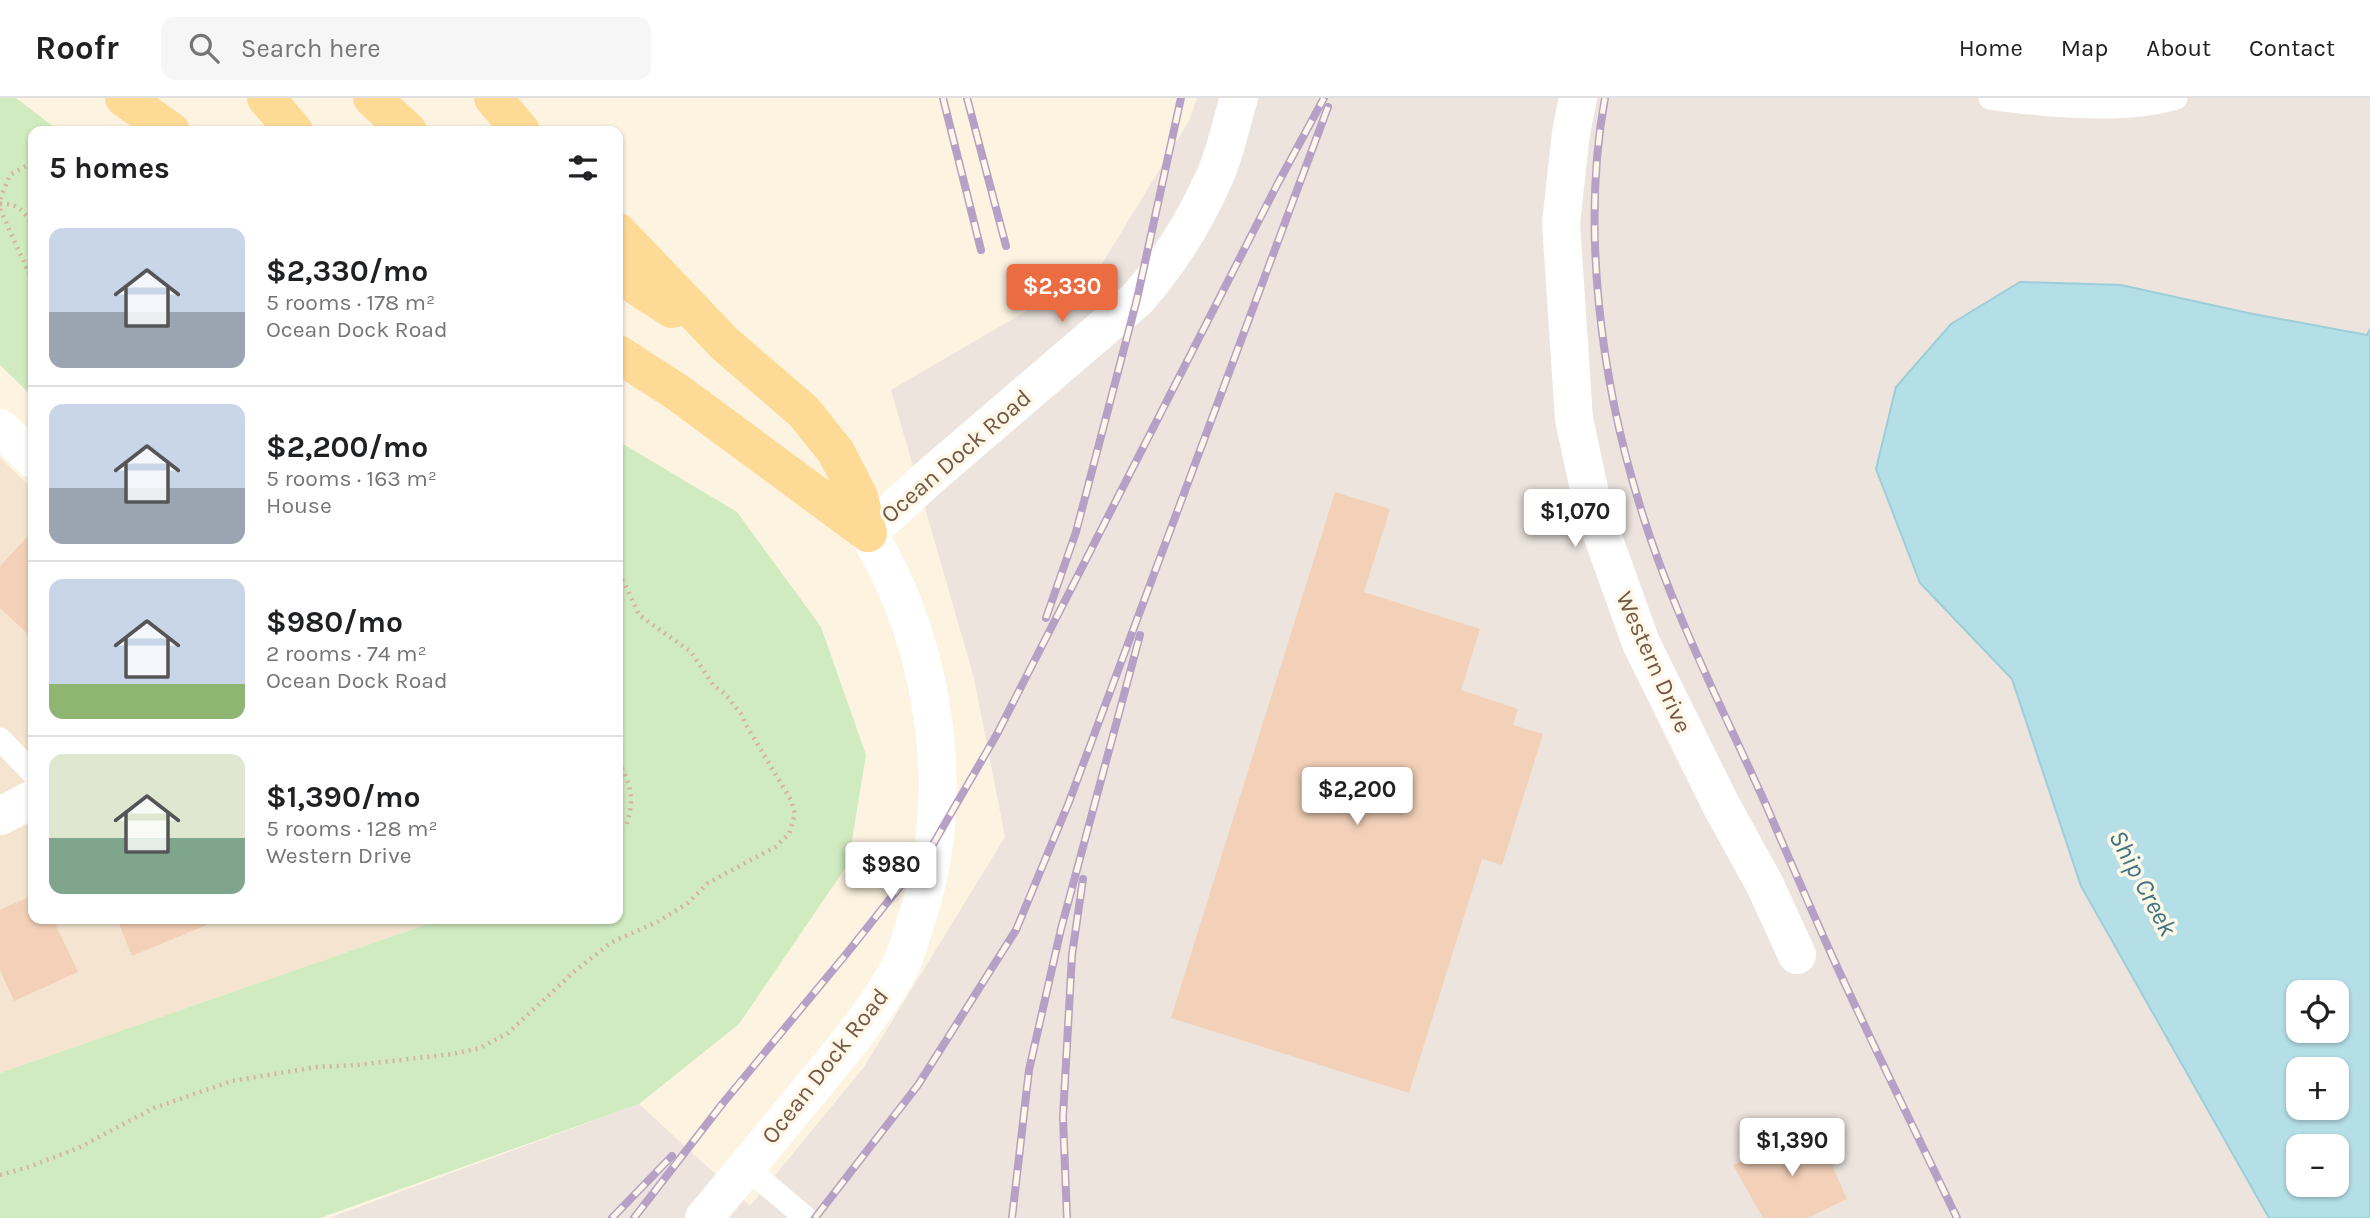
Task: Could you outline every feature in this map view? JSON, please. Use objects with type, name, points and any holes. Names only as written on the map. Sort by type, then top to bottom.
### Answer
[{"type":"main road","points":[[124,98],[165,126]]},
{"type":"main road","points":[[266,98],[290,126]]},
{"type":"main road","points":[[372,98],[403,126]]},
{"type":"main road","points":[[493,98],[516,126]]},
{"type":"main road","points":[[623,237],[724,343],[804,412],[836,452],[859,497],[868,533]]},
{"type":"main road","points":[[623,277],[724,343]]},
{"type":"main road","points":[[623,357],[677,392],[868,533]]},
{"type":"main road","points":[[623,366],[677,392]]},
{"type":"street","name":"Ocean Dock Road","points":[[704,1218],[866,1022],[901,965],[928,880],[938,793],[932,717],[921,660],[901,598],[868,533],[934,473],[1138,299],[1163,270],[1216,174],[1239,98]]},
{"type":"street","name":"Western Drive","points":[[1578,98],[1560,223],[1574,419],[1594,512],[1641,643],[1721,806],[1765,885],[1797,956]]},
{"type":"street","points":[[0,428],[28,453]]},
{"type":"street","points":[[0,816],[28,802]]},
{"type":"lane","points":[[1990,98],[2050,106],[2153,105],[2176,98]]},
{"type":"lane","points":[[0,739],[28,768]]},
{"type":"lane","points":[[746,1167],[806,1218]]},
{"type":"path","points":[[28,165],[10,175],[0,204],[28,270]]},
{"type":"path","points":[[0,204],[10,202],[20,208],[28,220]]},
{"type":"path","points":[[0,1175],[78,1149],[154,1108],[232,1081],[317,1067],[412,1059],[480,1048],[508,1033],[576,970],[612,942],[659,921],[688,903],[708,883],[775,847],[789,834],[795,814],[792,800],[746,725],[743,715],[724,693],[714,686],[691,652],[639,615],[623,581]]},
{"type":"path","points":[[623,770],[632,799],[631,814],[625,828]]},
{"type":"shaded area","points":[[1197,98],[2370,98],[2368,335],[2248,313],[1920,583],[2012,679],[2081,886],[2269,1218],[329,1218],[639,1104],[750,1206],[864,1067],[1005,837],[974,678],[891,390],[1099,269],[1189,121]]},
{"type":"shaded area","points":[[0,458],[28,484],[28,924],[428,924],[0,1073]]},
{"type":"green space","points":[[0,98],[16,98],[52,126],[28,126],[28,392],[0,365]]},
{"type":"green space","points":[[623,444],[737,512],[821,627],[866,755],[848,864],[739,1024],[639,1104],[320,1218],[0,1218],[0,1073],[428,924],[623,924]]},
{"type":"water","name":"Ship Creek","points":[[2020,282],[2121,285],[2248,313],[2367,335],[2370,329],[2370,1218],[2269,1218],[2081,886],[2012,679],[1920,583],[1876,469],[1896,387],[1951,324]]},
{"type":"building","points":[[1335,492],[1390,509],[1364,592],[1480,629],[1461,690],[1518,709],[1513,725],[1543,734],[1502,865],[1482,859],[1409,1093],[1171,1018]]},
{"type":"building","points":[[27,537],[28,634],[0,608],[0,566]]},
{"type":"building","points":[[28,897],[28,924],[55,924],[78,972],[14,1001],[0,970],[0,910]]},
{"type":"building","points":[[119,924],[209,924],[132,956]]},
{"type":"building","points":[[1814,1125],[1847,1199],[1807,1218],[1763,1218],[1733,1165]]},
{"type":"railway","points":[[943,98],[981,250]]},
{"type":"railway","points":[[967,98],[1006,246]]},
{"type":"railway","points":[[1046,618],[1076,532],[1137,299],[1181,98]]},
{"type":"railway","points":[[634,1218],[723,1103],[932,846],[997,734],[1324,98]]},
{"type":"railway","points":[[1605,98],[1595,199],[1599,304],[1615,408],[1640,506],[1698,657],[1833,958],[1957,1218]]},
{"type":"railway","points":[[815,1218],[918,1085],[1016,930],[1069,802],[1328,107]]},
{"type":"railway","points":[[1012,1218],[1029,1070],[1061,929],[1140,635]]},
{"type":"railway","points":[[1067,1218],[1063,1117],[1072,955],[1083,879]]},
{"type":"railway","points":[[612,1218],[672,1156]]}]
